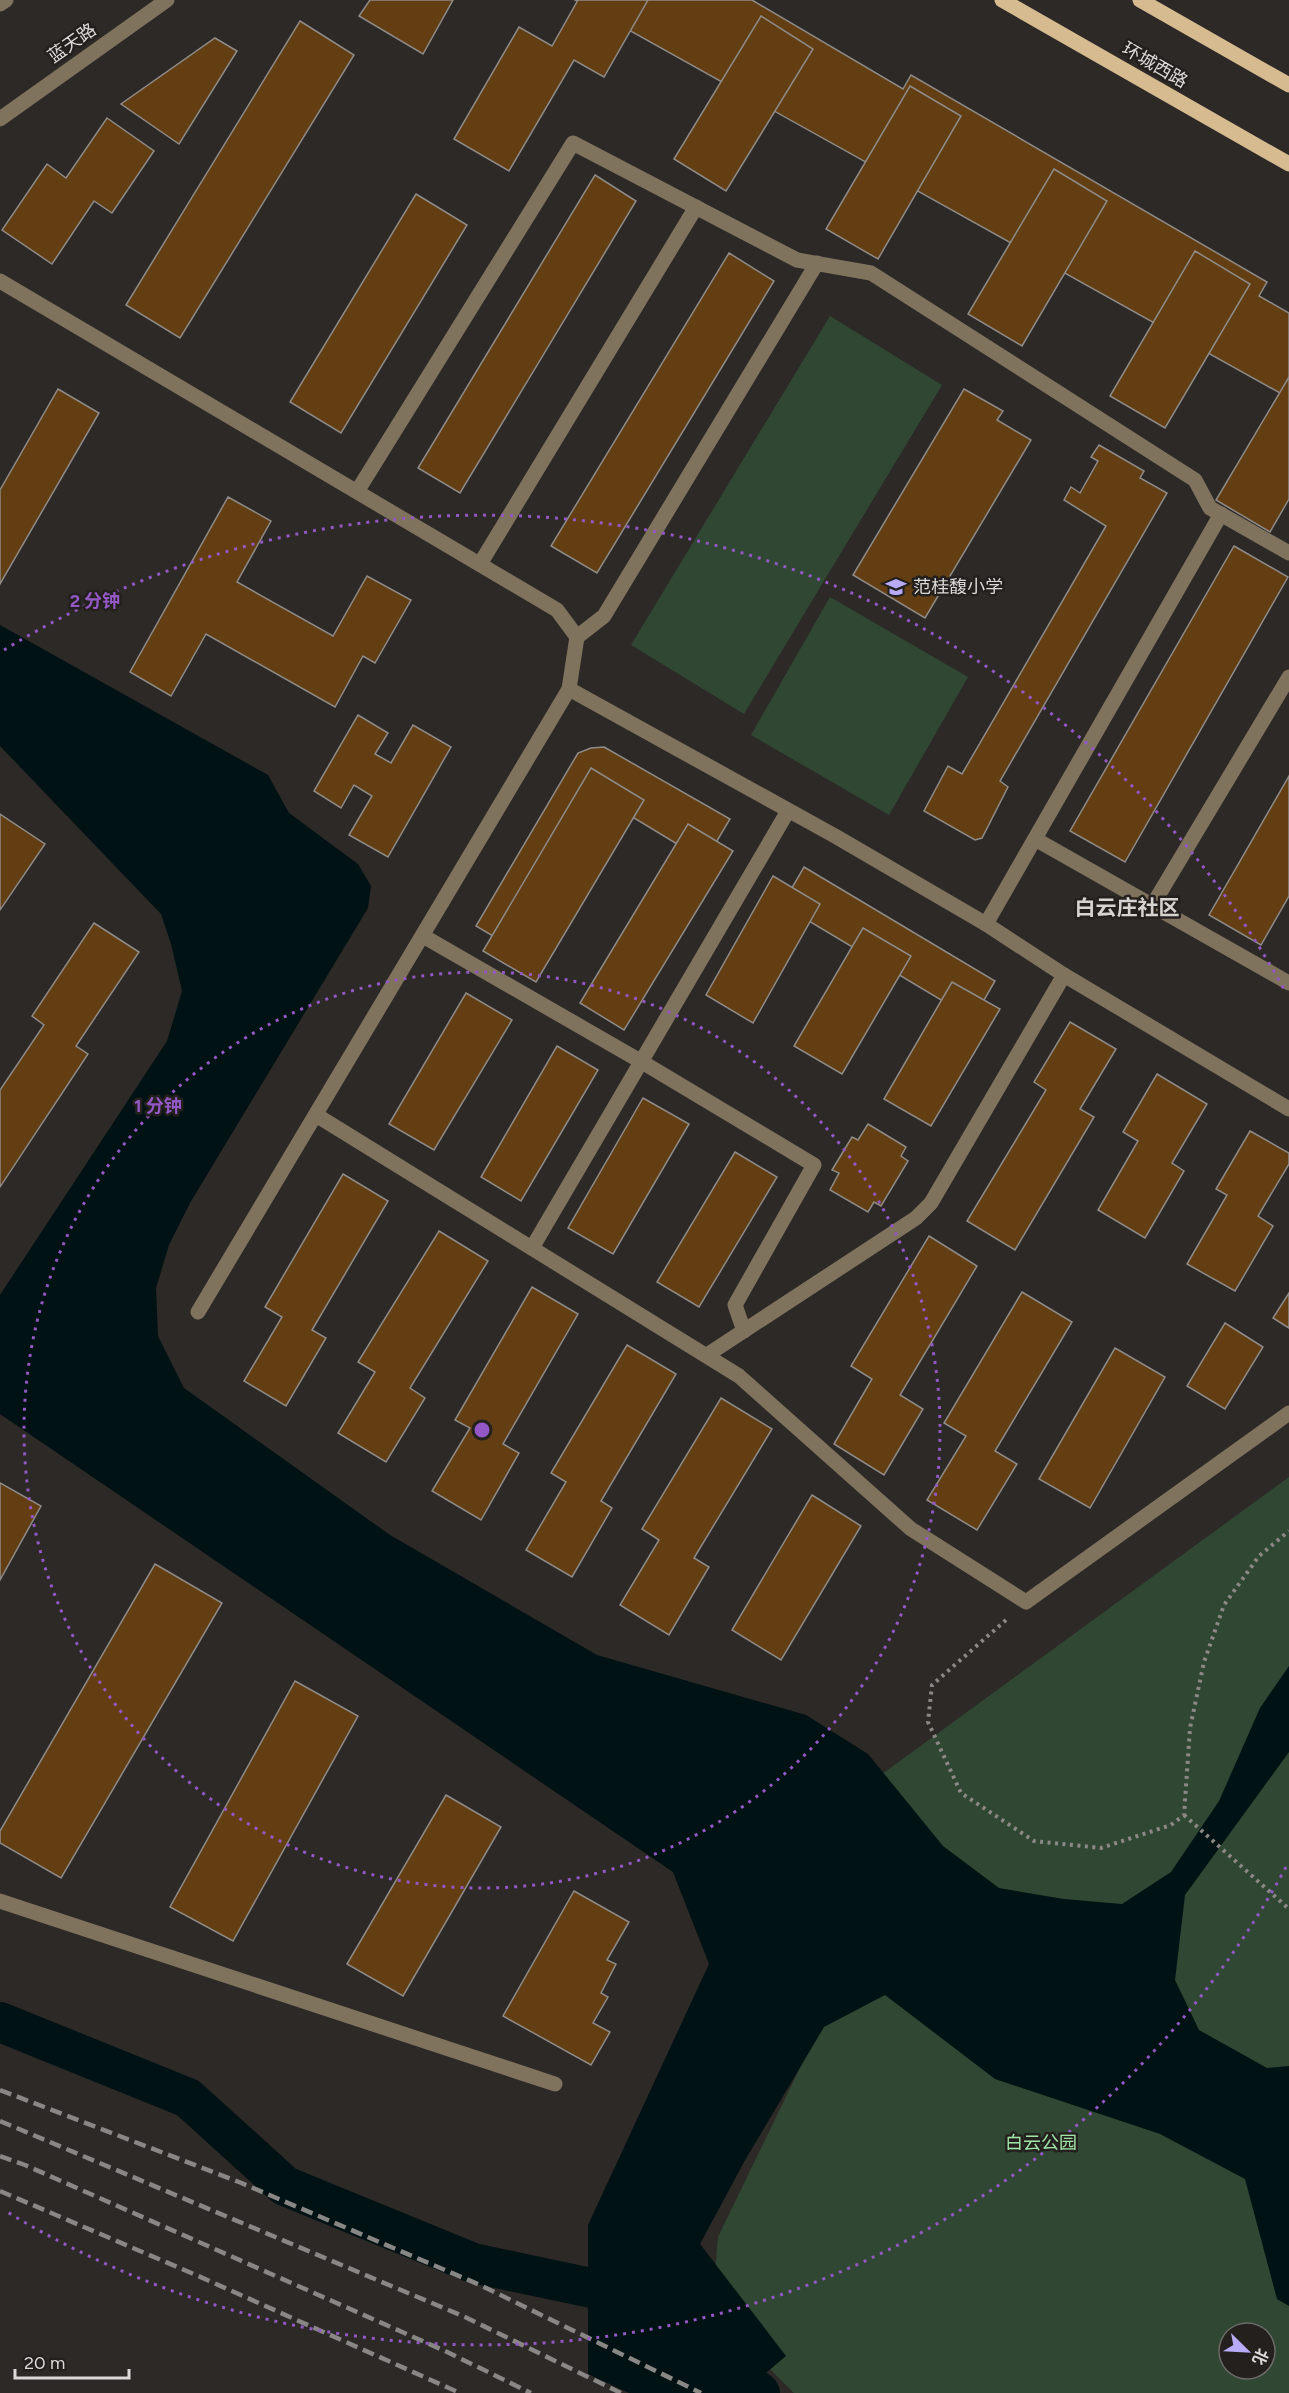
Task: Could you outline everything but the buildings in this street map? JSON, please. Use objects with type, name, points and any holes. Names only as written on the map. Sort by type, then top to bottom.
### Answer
[{"type":"main road","name":"环城西路","points":[[1002,0],[1289,164]]},
{"type":"main road","points":[[1140,0],[1289,85]]},
{"type":"street","points":[[0,4],[6,0]]},
{"type":"street","name":"蓝天路","points":[[0,119],[167,0]]},
{"type":"street","points":[[357,490],[573,143],[797,260],[871,273],[1195,480],[1210,508],[1289,553]]},
{"type":"street","points":[[480,564],[696,207]]},
{"type":"street","points":[[198,1312],[569,689],[577,637],[604,616],[818,263]]},
{"type":"street","points":[[0,281],[557,610],[577,637]]},
{"type":"street","points":[[986,924],[1221,514]]},
{"type":"street","points":[[1152,906],[1289,677]]},
{"type":"street","points":[[569,689],[986,924],[1064,975],[1289,1110]]},
{"type":"street","points":[[532,1248],[788,811]]},
{"type":"street","points":[[1035,839],[1289,983]]},
{"type":"street","points":[[423,936],[642,1062],[814,1165],[735,1305],[744,1330]]},
{"type":"street","points":[[707,1355],[916,1218],[931,1203],[1064,975]]},
{"type":"street","points":[[316,1115],[739,1376],[911,1529],[1026,1602],[1289,1413]]},
{"type":"street","points":[[0,1901],[555,2084]]},
{"type":"path","points":[[1026,1602],[932,1685],[928,1722],[961,1793],[1034,1841],[1101,1848],[1171,1825],[1184,1815],[1190,1728],[1204,1662],[1224,1605],[1259,1556],[1289,1531]]},
{"type":"path","points":[[1184,1815],[1289,1909]]},
{"type":"green space","points":[[830,316],[942,385],[744,714],[631,645]]},
{"type":"green space","points":[[830,597],[968,677],[889,815],[751,735]]},
{"type":"green space","name":"白云公园","points":[[1289,1477],[1289,2393],[794,2393],[712,2311],[718,2237],[828,2010],[874,1780]]},
{"type":"shaded area","points":[[0,625],[268,775],[289,813],[358,864],[371,886],[368,908],[190,1203],[169,1245],[156,1288],[158,1336],[184,1388],[390,1535],[597,1655],[806,1715],[868,1754],[943,1846],[999,1888],[1064,1899],[1122,1904],[1171,1872],[1219,1801],[1260,1708],[1289,1666],[1289,1752],[1185,1895],[1175,1980],[1199,2030],[1267,2068],[1289,2066],[1289,2306],[1277,2299],[1245,2179],[1160,2134],[995,2079],[885,1995],[824,2027],[744,2162],[700,2244],[786,2356],[742,2393],[629,2393],[588,2374],[588,2225],[709,1964],[673,1872],[0,1414],[0,1295],[167,1041],[182,991],[161,914],[0,746]]},
{"type":"waterway","points":[[0,2022],[188,2098],[285,2186],[473,2263],[643,2299]]},
{"type":"waterway","points":[[709,2352],[760,2393]]},
{"type":"railway","points":[[0,2090],[239,2182],[480,2285],[701,2393]]},
{"type":"railway","points":[[0,2121],[465,2317],[621,2393]]},
{"type":"railway","points":[[0,2156],[445,2351],[531,2393]]},
{"type":"railway","points":[[0,2191],[196,2275],[460,2393]]},
{"type":"place","name":"范桂馥小学","points":[[896,587]]},
{"type":"district","name":"白云庄社区","points":[[1127,907]]}]
